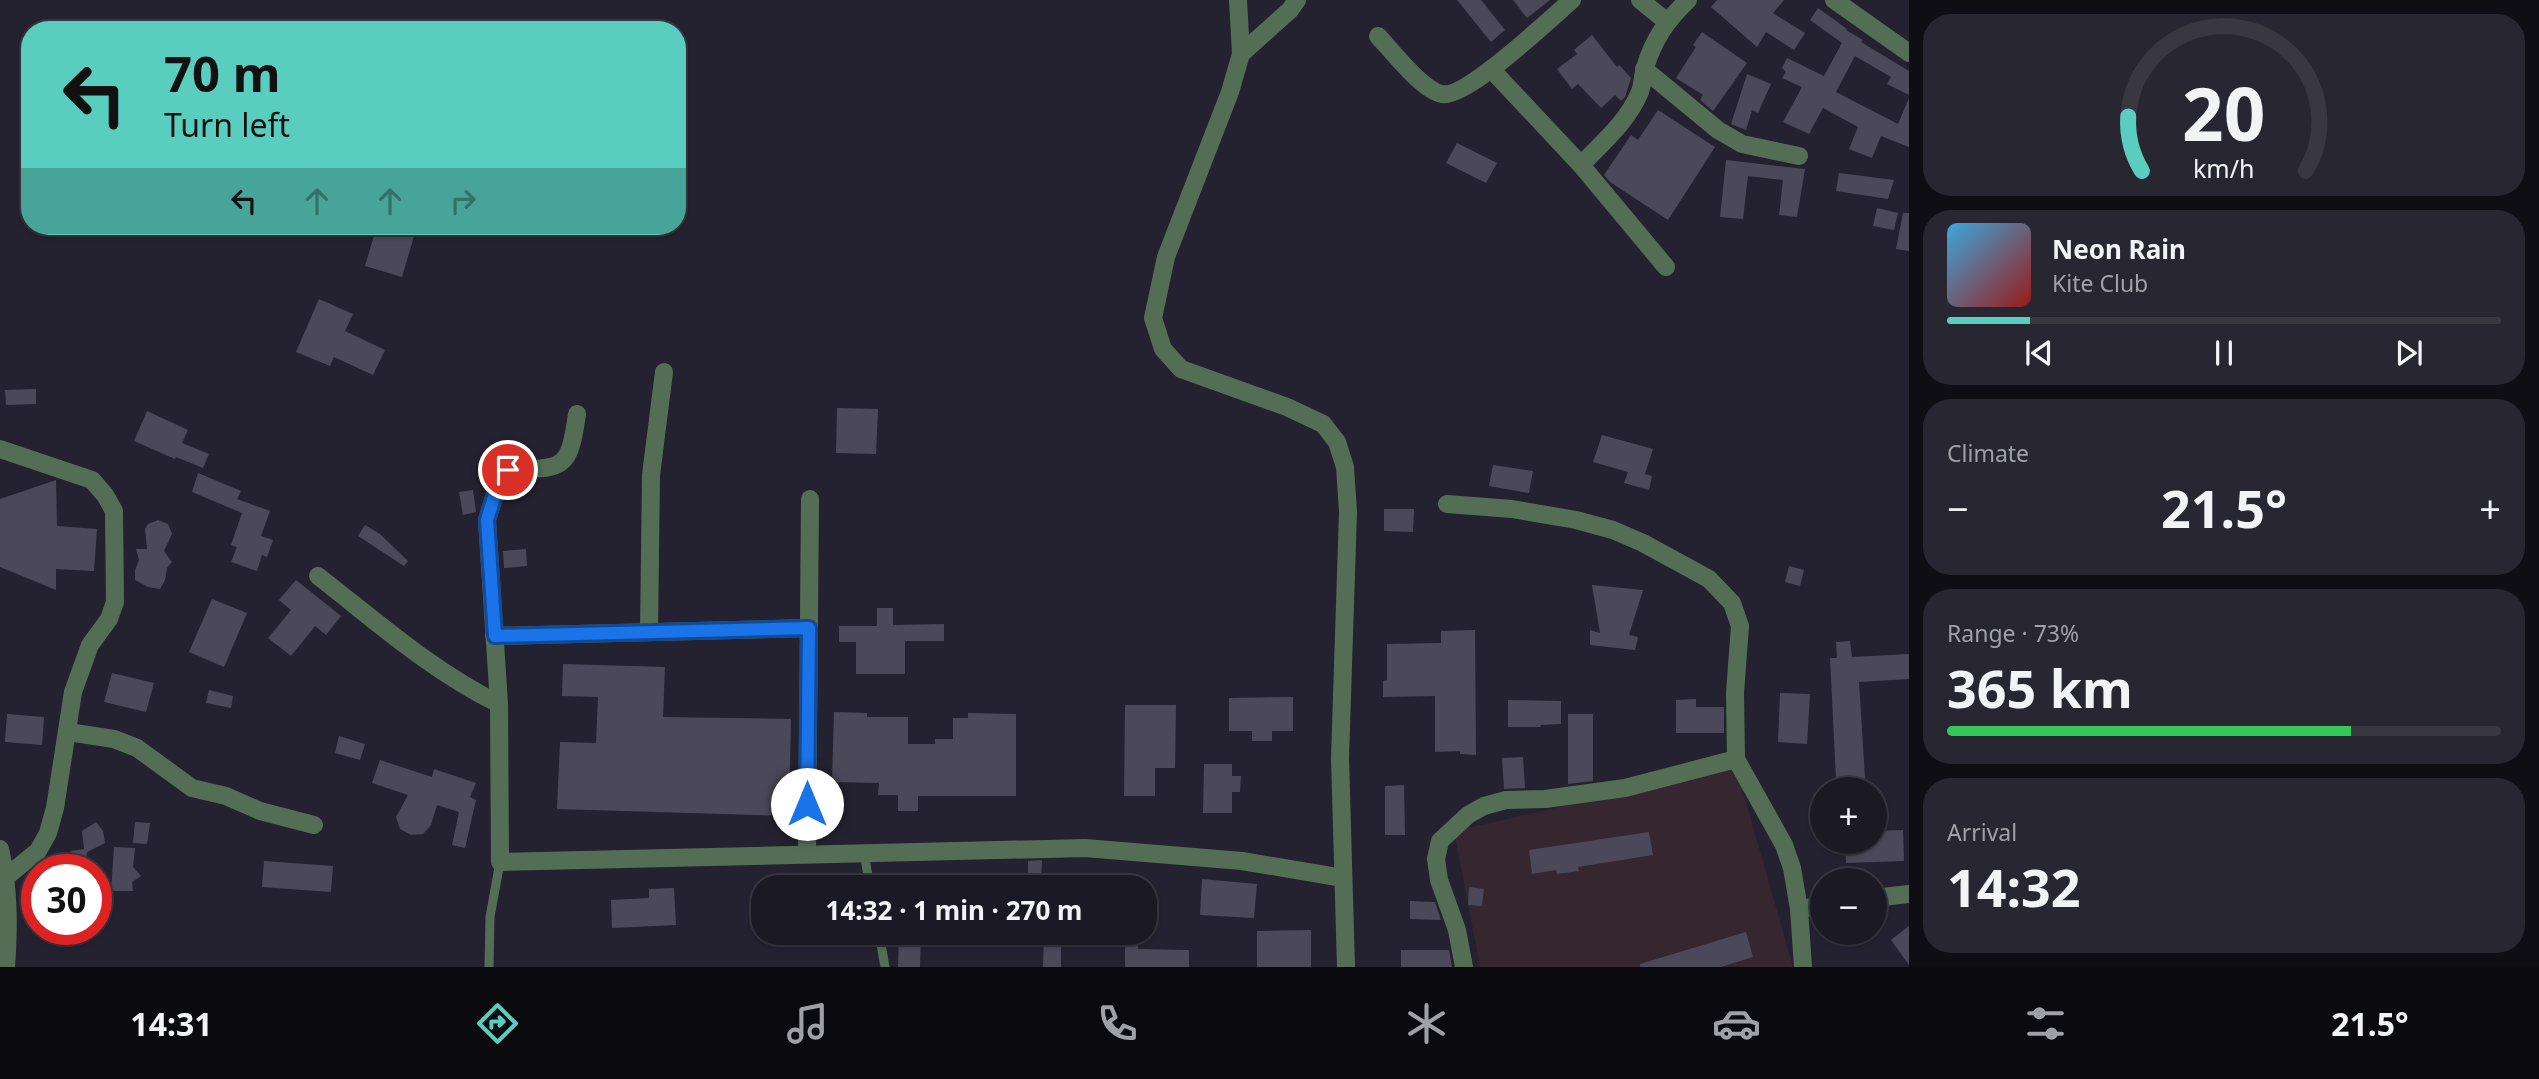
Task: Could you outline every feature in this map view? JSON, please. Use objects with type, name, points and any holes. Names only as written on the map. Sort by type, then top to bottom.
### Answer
[{"type":"street","points":[[1238,0],[1241,54],[1230,92],[1166,257],[1153,318],[1163,349],[1181,369],[1286,407],[1323,424],[1337,442],[1345,467],[1348,512],[1340,758],[1346,967]]},
{"type":"street","points":[[1241,54],[1297,0]]},
{"type":"street","points":[[1378,36],[1429,88],[1440,94],[1449,94],[1491,69],[1572,0]]},
{"type":"street","points":[[1640,0],[1667,21]]},
{"type":"street","points":[[1581,165],[1629,115],[1641,92],[1644,69],[1655,41],[1667,21],[1688,0]]},
{"type":"street","points":[[1834,0],[1909,53]]},
{"type":"street","points":[[1491,69],[1581,165],[1666,267]]},
{"type":"street","points":[[1644,69],[1718,130],[1742,144],[1799,156]]},
{"type":"street","points":[[649,632],[651,475],[664,372]]},
{"type":"street","points":[[577,414],[573,447],[565,461],[547,468],[508,470],[498,484],[487,520],[499,704],[500,863],[1085,848],[1242,861],[1343,878]]},
{"type":"street","points":[[0,450],[92,480],[114,510],[115,602],[110,619],[90,645],[73,692],[55,808],[48,833],[38,851],[6,877]]},
{"type":"street","points":[[807,854],[810,499]]},
{"type":"street","points":[[1447,504],[1512,509],[1576,520],[1613,530],[1643,542],[1709,579],[1732,603],[1740,626],[1735,693],[1735,759],[1784,845],[1799,909],[1802,967]]},
{"type":"street","points":[[318,576],[423,659],[470,690],[499,704]]},
{"type":"street","points":[[495,636],[809,628]]},
{"type":"street","points":[[68,732],[114,739],[137,748],[192,788],[226,796],[260,811],[314,825]]},
{"type":"street","points":[[1464,967],[1457,930],[1439,880],[1436,859],[1440,841],[1468,815],[1484,806],[1506,800],[1545,799],[1625,788],[1735,759]]},
{"type":"street","points":[[0,849],[10,914],[6,967]]},
{"type":"street","points":[[1887,897],[1909,894]]},
{"type":"street","points":[[1799,909],[1810,908]]},
{"type":"lane","points":[[864,853],[868,875]]},
{"type":"lane","points":[[489,967],[490,917],[500,863]]},
{"type":"lane","points":[[880,945],[885,967]]},
{"type":"shaded area","points":[[1736,767],[1793,967],[1480,967],[1454,831]]},
{"type":"building","points":[[1457,0],[1481,0],[1505,30],[1491,42]]},
{"type":"building","points":[[1513,0],[1550,0],[1527,18]]},
{"type":"building","points":[[1717,0],[1784,0],[1773,13],[1805,33],[1794,50],[1766,32],[1757,47],[1711,7]]},
{"type":"building","points":[[1818,8],[1863,40],[1861,42],[1909,71],[1909,95],[1887,84],[1891,77],[1855,56],[1836,92],[1898,124],[1909,98],[1909,147],[1881,136],[1872,158],[1849,149],[1858,127],[1823,108],[1809,134],[1783,122],[1802,87],[1782,78],[1786,72],[1782,68],[1787,58],[1824,76],[1842,43],[1810,20]]},
{"type":"building","points":[[1702,32],[1747,63],[1713,111],[1700,100],[1703,95],[1676,78],[1696,47],[1693,45]]},
{"type":"building","points":[[1592,35],[1617,67],[1619,65],[1631,78],[1621,101],[1615,95],[1601,108],[1578,84],[1572,89],[1557,69],[1577,54],[1574,50]]},
{"type":"building","points":[[1747,74],[1771,84],[1758,113],[1752,110],[1746,130],[1731,124]]},
{"type":"building","points":[[1658,110],[1715,147],[1668,220],[1610,182],[1604,175],[1631,135],[1638,140]]},
{"type":"building","points":[[1457,143],[1497,163],[1486,183],[1446,163]]},
{"type":"building","points":[[1726,160],[1805,169],[1797,217],[1779,215],[1783,180],[1748,176],[1743,219],[1720,217]]},
{"type":"building","points":[[1839,173],[1894,180],[1888,199],[1836,191]]},
{"type":"building","points":[[1877,208],[1898,213],[1894,230],[1873,226]]},
{"type":"building","points":[[1903,213],[1909,213],[1909,251],[1896,249]]},
{"type":"building","points":[[374,235],[414,235],[402,277],[365,266]]},
{"type":"building","points":[[319,299],[353,314],[345,331],[385,350],[373,375],[334,357],[330,366],[296,352]]},
{"type":"building","points":[[36,389],[36,404],[6,405],[5,390]]},
{"type":"building","points":[[837,408],[878,409],[876,454],[836,453]]},
{"type":"building","points":[[147,411],[188,430],[182,443],[209,454],[203,468],[134,441]]},
{"type":"building","points":[[1602,435],[1653,449],[1645,474],[1652,476],[1649,490],[1624,483],[1628,472],[1593,462]]},
{"type":"building","points":[[1493,465],[1533,471],[1529,493],[1489,486]]},
{"type":"building","points":[[198,473],[241,491],[237,499],[270,511],[261,536],[273,540],[267,557],[262,555],[257,571],[231,562],[237,547],[231,545],[242,513],[192,492]]},
{"type":"building","points":[[56,480],[57,526],[97,529],[94,571],[56,569],[56,590],[0,567],[0,499]]},
{"type":"building","points":[[473,490],[476,512],[463,515],[459,492]]},
{"type":"building","points":[[1384,509],[1414,509],[1413,532],[1384,531]]},
{"type":"building","points":[[158,520],[168,524],[172,534],[164,551],[172,562],[167,568],[160,589],[148,587],[135,580],[139,560],[136,549],[147,549],[145,529],[148,524]]},
{"type":"building","points":[[365,525],[380,534],[408,561],[404,566],[358,536]]},
{"type":"building","points":[[526,549],[527,566],[504,568],[503,551]]},
{"type":"building","points":[[1789,566],[1804,570],[1800,586],[1785,582]]},
{"type":"building","points":[[296,580],[341,616],[326,635],[315,626],[291,656],[268,638],[291,610],[279,600]]},
{"type":"building","points":[[1592,585],[1643,590],[1629,635],[1638,637],[1635,650],[1590,645],[1590,630],[1600,633]]},
{"type":"building","points":[[212,599],[247,613],[224,667],[189,652]]},
{"type":"building","points":[[877,608],[893,608],[893,625],[944,624],[944,641],[905,641],[905,674],[856,674],[856,642],[839,642],[839,626],[877,626]]},
{"type":"building","points":[[1475,630],[1476,755],[1460,754],[1460,751],[1435,752],[1435,696],[1383,697],[1383,681],[1387,680],[1387,644],[1441,643],[1441,631]]},
{"type":"building","points":[[1850,641],[1852,657],[1909,654],[1909,679],[1859,682],[1865,777],[1836,777],[1830,658],[1837,658],[1836,642]]},
{"type":"building","points":[[563,664],[665,667],[663,717],[791,719],[789,816],[557,809],[560,742],[596,743],[598,697],[562,696]]},
{"type":"building","points":[[112,673],[154,683],[146,712],[104,702]]},
{"type":"building","points":[[209,690],[233,696],[231,708],[206,703]]},
{"type":"building","points":[[1780,693],[1810,694],[1807,744],[1778,742]]},
{"type":"building","points":[[1293,697],[1293,731],[1272,731],[1272,741],[1252,741],[1252,731],[1229,731],[1229,698]]},
{"type":"building","points":[[1696,699],[1696,707],[1724,707],[1724,733],[1676,733],[1676,700]]},
{"type":"building","points":[[1508,700],[1561,701],[1561,724],[1508,727]]},
{"type":"building","points":[[1125,705],[1176,705],[1175,768],[1155,768],[1155,796],[1124,796]]},
{"type":"building","points":[[834,712],[867,713],[867,717],[908,717],[908,744],[935,744],[935,739],[953,739],[953,718],[968,718],[968,713],[1016,714],[1016,796],[918,796],[918,811],[898,811],[898,795],[878,795],[879,783],[832,782]]},
{"type":"building","points":[[7,714],[44,717],[42,745],[5,742]]},
{"type":"building","points":[[1568,714],[1593,714],[1593,781],[1568,784]]},
{"type":"building","points":[[339,736],[365,744],[360,760],[335,753]]},
{"type":"building","points":[[1523,757],[1525,788],[1504,789],[1502,758]]},
{"type":"building","points":[[380,760],[432,777],[434,769],[476,783],[470,797],[476,800],[465,848],[452,845],[459,812],[437,805],[431,825],[423,834],[411,835],[400,829],[396,817],[408,795],[372,783]]},
{"type":"building","points":[[1204,764],[1232,764],[1232,776],[1241,776],[1240,792],[1232,792],[1232,813],[1203,813]]},
{"type":"building","points":[[1404,785],[1405,835],[1385,835],[1385,786]]},
{"type":"building","points":[[96,822],[103,831],[105,843],[87,854],[68,854],[84,849],[82,831]]},
{"type":"building","points":[[135,822],[150,823],[147,844],[133,843]]},
{"type":"building","points":[[1903,830],[1904,861],[1846,863],[1846,854],[1887,854],[1887,831]]},
{"type":"building","points":[[1649,832],[1653,855],[1578,867],[1579,871],[1557,874],[1556,870],[1532,874],[1529,850]]},
{"type":"building","points":[[114,847],[135,848],[133,867],[141,876],[132,882],[133,891],[112,891]]},
{"type":"building","points":[[1042,860],[1041,875],[1028,875],[1028,861]]},
{"type":"building","points":[[264,861],[333,866],[331,892],[262,887]]},
{"type":"building","points":[[1138,874],[1138,875],[1044,875]]},
{"type":"building","points":[[1202,879],[1257,884],[1254,918],[1200,915]]},
{"type":"building","points":[[1469,887],[1484,889],[1482,906],[1468,905]]},
{"type":"building","points":[[674,888],[676,925],[612,928],[611,900],[649,898],[649,889]]},
{"type":"building","points":[[1410,901],[1435,902],[1441,920],[1410,919]]},
{"type":"building","points":[[1909,926],[1909,965],[1891,940]]},
{"type":"building","points":[[1311,930],[1311,967],[1257,967],[1257,931]]},
{"type":"building","points":[[1746,932],[1753,957],[1721,967],[1640,967],[1640,964]]},
{"type":"building","points":[[899,945],[921,945],[920,967],[898,967]]},
{"type":"building","points":[[1044,945],[1061,945],[1061,967],[1043,967]]},
{"type":"building","points":[[1125,945],[1138,945],[1138,949],[1189,950],[1189,967],[1125,967]]},
{"type":"building","points":[[1401,950],[1449,950],[1452,967],[1401,967]]},
{"type":"route","points":[[508,470],[498,484],[487,520],[495,636],[809,628],[807,804]]}]
